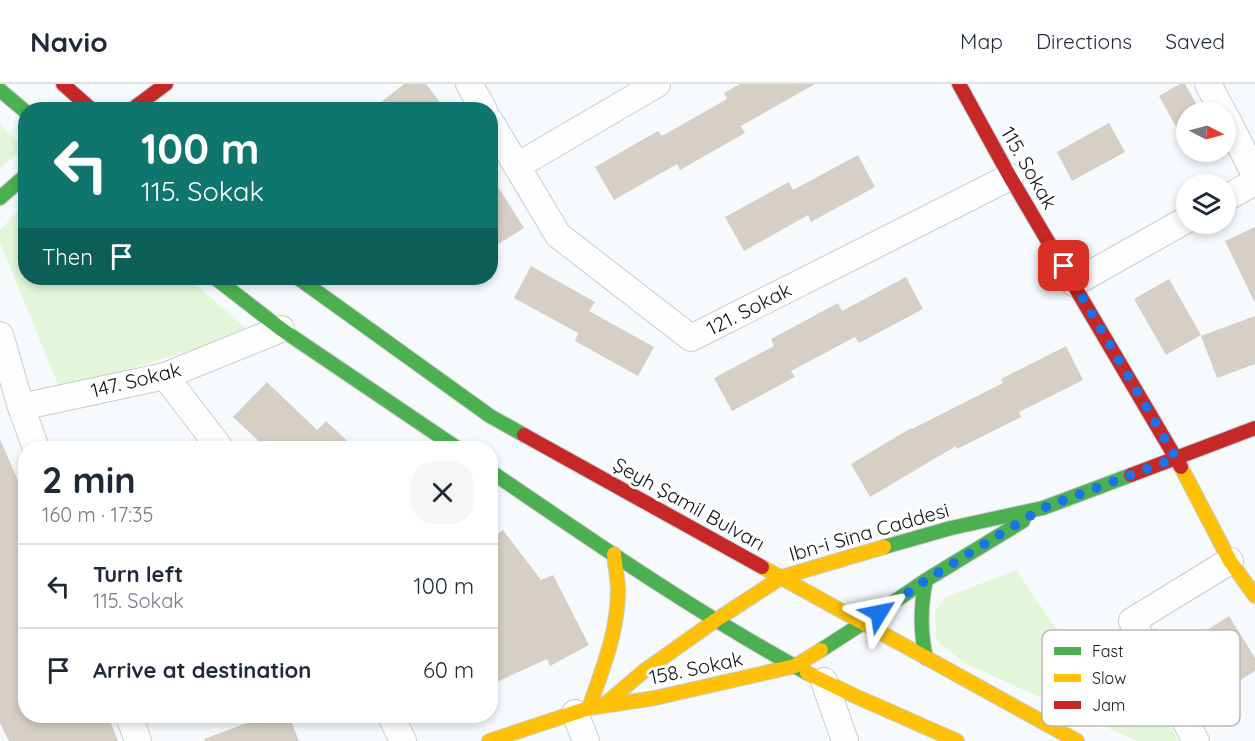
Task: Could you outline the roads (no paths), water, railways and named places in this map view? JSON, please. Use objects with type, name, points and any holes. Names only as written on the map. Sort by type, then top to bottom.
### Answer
[{"type":"main road","points":[[63,84],[83,102]]},
{"type":"main road","points":[[142,102],[166,84]]},
{"type":"main road","name":"115. Sokak","points":[[959,84],[1010,177],[1176,458],[1230,561],[1255,596]]},
{"type":"main road","points":[[0,90],[18,105]]},
{"type":"main road","points":[[0,198],[18,182]]},
{"type":"main road","points":[[224,285],[281,329],[447,441]]},
{"type":"main road","name":"Şeyh Şamil Bulvarı","points":[[308,285],[490,416],[1042,722]]},
{"type":"main road","name":"Ibn-i Sina Caddesi","points":[[716,620],[782,578],[951,528],[1043,508],[1255,428]]},
{"type":"main road","points":[[498,476],[614,555],[716,620],[795,666],[957,741]]},
{"type":"main road","name":"Ibn-i Sina Caddesi","points":[[795,666],[863,624],[926,580],[1043,508]]},
{"type":"main road","points":[[582,711],[609,645],[615,619],[618,591],[614,555]]},
{"type":"main road","points":[[926,580],[921,599],[921,637],[926,658]]},
{"type":"main road","name":"158. Sokak","points":[[604,705],[644,671],[716,620]]},
{"type":"main road","name":"158. Sokak","points":[[489,741],[604,705],[654,698],[795,666]]},
{"type":"main road","name":"Şeyh Şamil Bulvarı","points":[[1050,726],[1077,741]]},
{"type":"street","points":[[469,84],[479,102]]},
{"type":"street","points":[[517,166],[657,84]]},
{"type":"street","points":[[1208,84],[1218,102]]},
{"type":"street","name":"121. Sokak","points":[[498,134],[558,235],[691,338],[1010,177]]},
{"type":"street","points":[[1236,137],[1255,175]]},
{"type":"street","points":[[1236,192],[1255,182]]},
{"type":"street","points":[[1074,284],[1176,226]]},
{"type":"street","name":"147. Sokak","points":[[21,407],[165,376],[281,329]]},
{"type":"street","points":[[0,334],[33,441]]},
{"type":"street","points":[[165,376],[215,441]]},
{"type":"street","points":[[1137,630],[1132,621],[1230,561]]},
{"type":"street","points":[[824,681],[845,741]]},
{"type":"street","points":[[582,711],[586,741]]},
{"type":"street","points":[[132,723],[138,741]]},
{"type":"street","points":[[394,723],[403,741]]},
{"type":"street","points":[[1188,726],[1196,741]]}]
